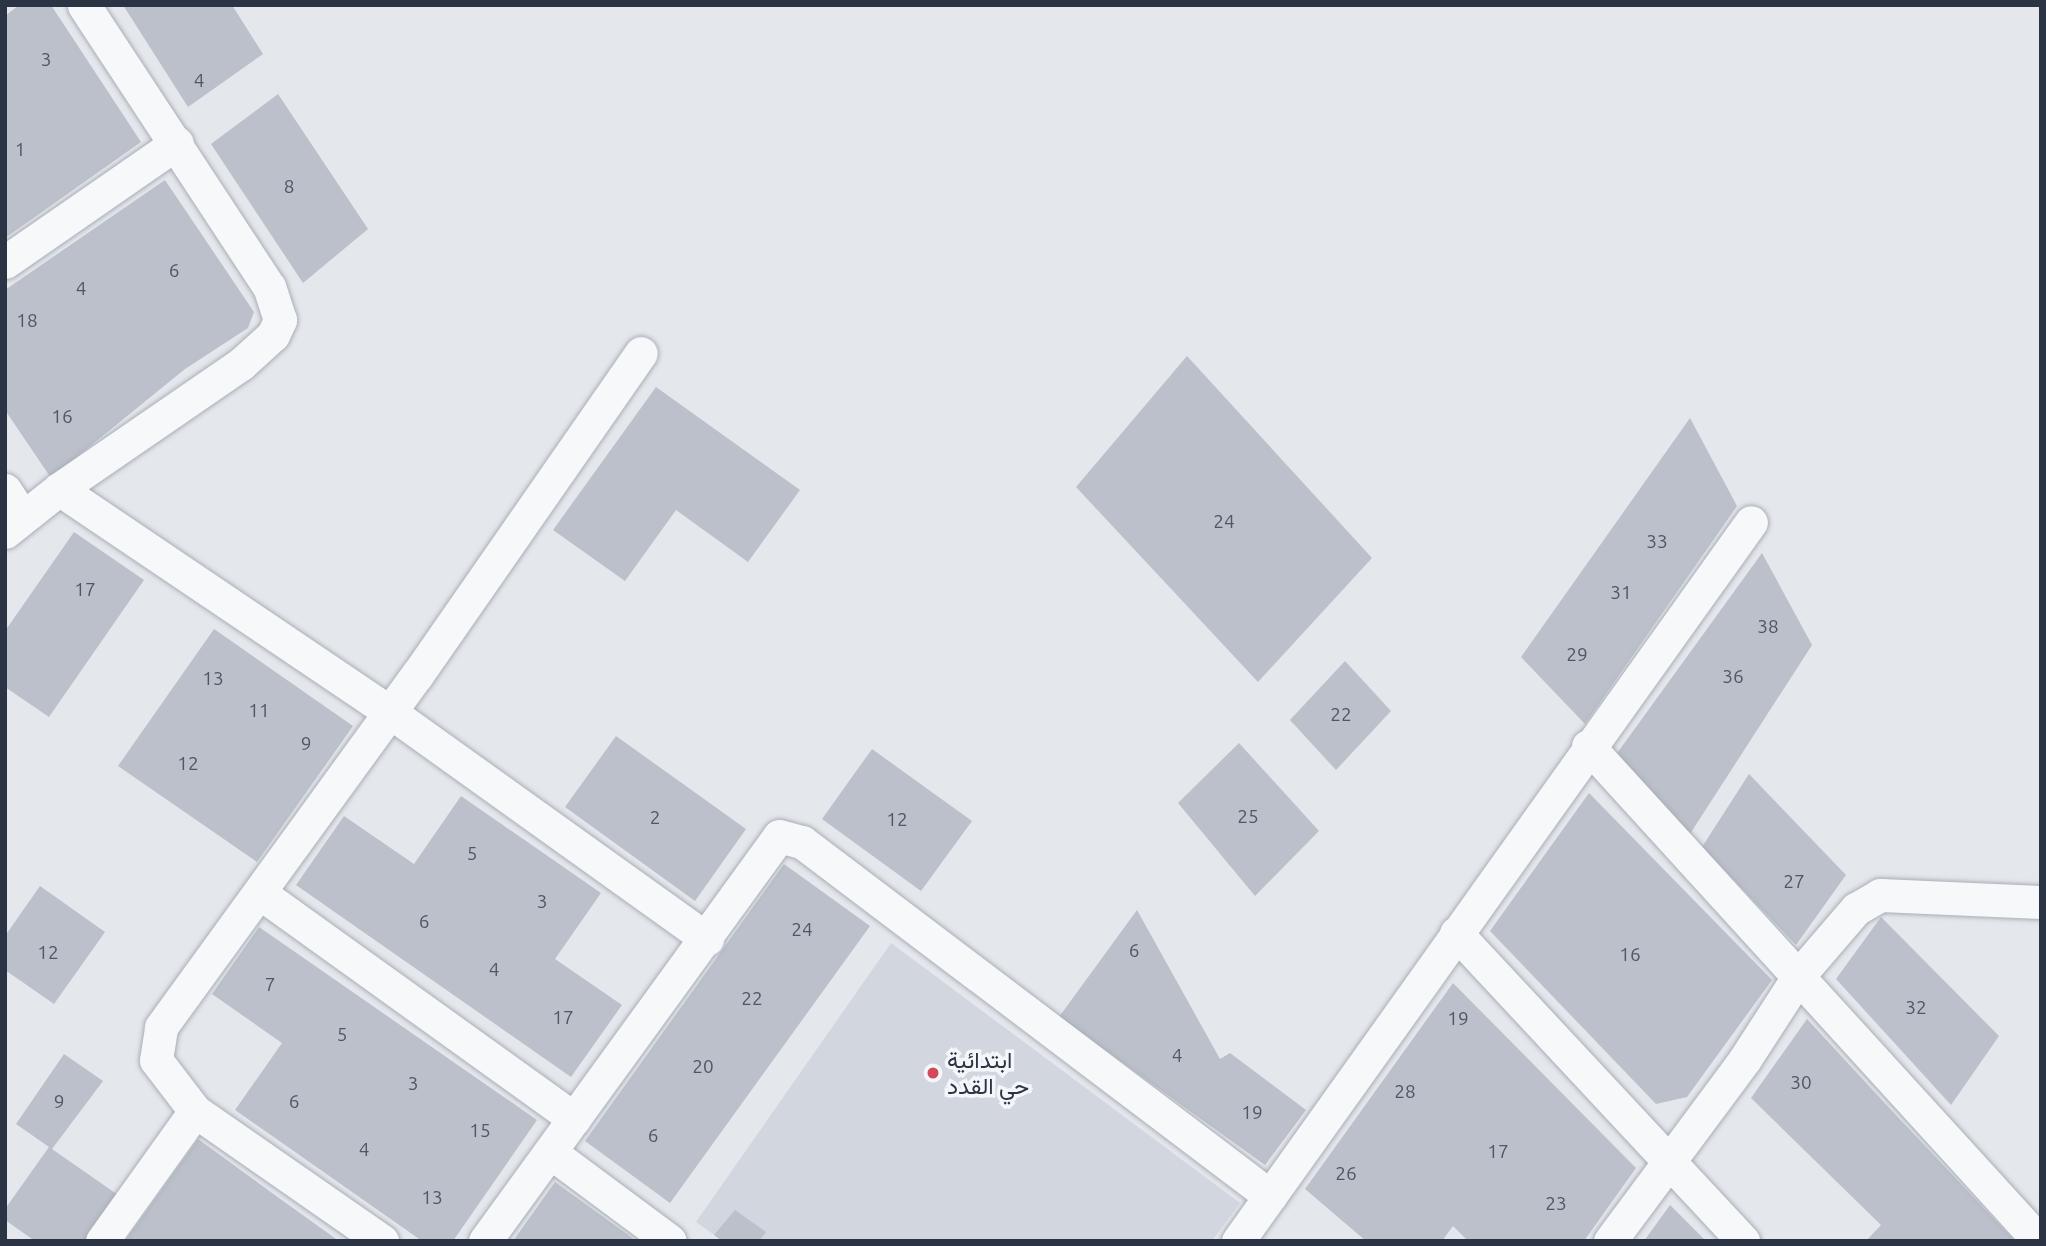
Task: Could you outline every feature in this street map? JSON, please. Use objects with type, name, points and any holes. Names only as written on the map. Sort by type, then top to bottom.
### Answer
[{"type":"street","points":[[11,513],[59,488],[241,364],[274,335],[280,320],[270,287],[84,5]]},
{"type":"street","points":[[5,262],[177,144]]},
{"type":"street","points":[[382,1241],[195,1111],[156,1060],[160,1027],[390,712],[641,353]]},
{"type":"street","points":[[59,488],[390,712],[707,939]]},
{"type":"street","points":[[1238,1241],[1588,746],[1751,522]]},
{"type":"street","points":[[1588,746],[1800,974],[2039,1241]]},
{"type":"street","points":[[485,1241],[707,939],[779,836],[802,842],[1270,1196]]},
{"type":"street","points":[[260,893],[574,1119]]},
{"type":"street","points":[[1610,1241],[1745,1059],[1800,974],[1856,909],[1880,895],[2041,902]]},
{"type":"street","points":[[1456,933],[1743,1241]]},
{"type":"street","points":[[102,1241],[195,1111]]},
{"type":"street","points":[[550,1152],[670,1241]]},
{"type":"shaded area","name":"ابتدائية حي القدد","points":[[891,943],[1240,1203],[1212,1241],[723,1241],[696,1222]]},
{"type":"building","points":[[19,5],[51,5],[141,142],[5,238],[5,16]]},
{"type":"building","points":[[123,5],[232,5],[263,54],[188,107]]},
{"type":"building","points":[[278,94],[368,229],[303,283],[211,144]]},
{"type":"building","points":[[165,180],[254,312],[248,328],[185,369],[51,478],[5,410],[5,290]]},
{"type":"building","points":[[1187,356],[1372,558],[1258,682],[1076,487]]},
{"type":"building","points":[[656,387],[800,490],[748,562],[676,510],[625,581],[553,530]]},
{"type":"building","points":[[1690,418],[1737,506],[1585,724],[1521,657]]},
{"type":"building","points":[[74,532],[144,580],[49,717],[5,687],[5,631]]},
{"type":"building","points":[[1762,553],[1812,645],[1690,834],[1615,756]]},
{"type":"building","points":[[214,629],[353,726],[257,862],[118,766]]},
{"type":"building","points":[[1345,661],[1391,711],[1336,770],[1290,720]]},
{"type":"building","points":[[616,736],[746,829],[695,901],[565,807]]},
{"type":"building","points":[[1239,743],[1319,831],[1255,896],[1178,803]]},
{"type":"building","points":[[872,749],[972,821],[921,891],[822,819]]},
{"type":"building","points":[[1749,774],[1846,875],[1796,945],[1702,847]]},
{"type":"building","points":[[1589,793],[1772,980],[1687,1097],[1656,1104],[1490,931]]},
{"type":"building","points":[[461,796],[601,893],[555,959],[622,1005],[571,1077],[296,885],[344,816],[414,864]]},
{"type":"building","points":[[784,864],[870,926],[670,1203],[585,1141]]},
{"type":"building","points":[[40,886],[105,932],[54,1004],[5,970],[5,936]]},
{"type":"building","points":[[1137,910],[1220,1059],[1230,1053],[1306,1110],[1265,1165],[1059,1017]]},
{"type":"building","points":[[1881,917],[1999,1036],[1951,1105],[1836,979]]},
{"type":"building","points":[[259,927],[537,1120],[453,1241],[422,1241],[235,1110],[282,1043],[212,994]]},
{"type":"building","points":[[1453,983],[1636,1168],[1584,1241],[1468,1241],[1453,1226],[1442,1241],[1366,1241],[1305,1189]]},
{"type":"building","points":[[1807,1019],[2015,1241],[1866,1241],[1881,1225],[1751,1098]]},
{"type":"building","points":[[64,1054],[103,1081],[52,1149],[118,1195],[86,1241],[35,1241],[5,1220],[5,1209],[49,1147],[16,1124]]},
{"type":"building","points":[[198,1139],[272,1193],[339,1241],[125,1241]]},
{"type":"building","points":[[555,1182],[631,1237],[636,1241],[513,1241]]},
{"type":"building","points":[[1670,1205],[1706,1241],[1644,1241]]},
{"type":"building","points":[[735,1210],[766,1232],[759,1241],[722,1241],[714,1235]]},
{"type":"place","name":"ابتدائية حي القدد","points":[[933,1073]]}]
